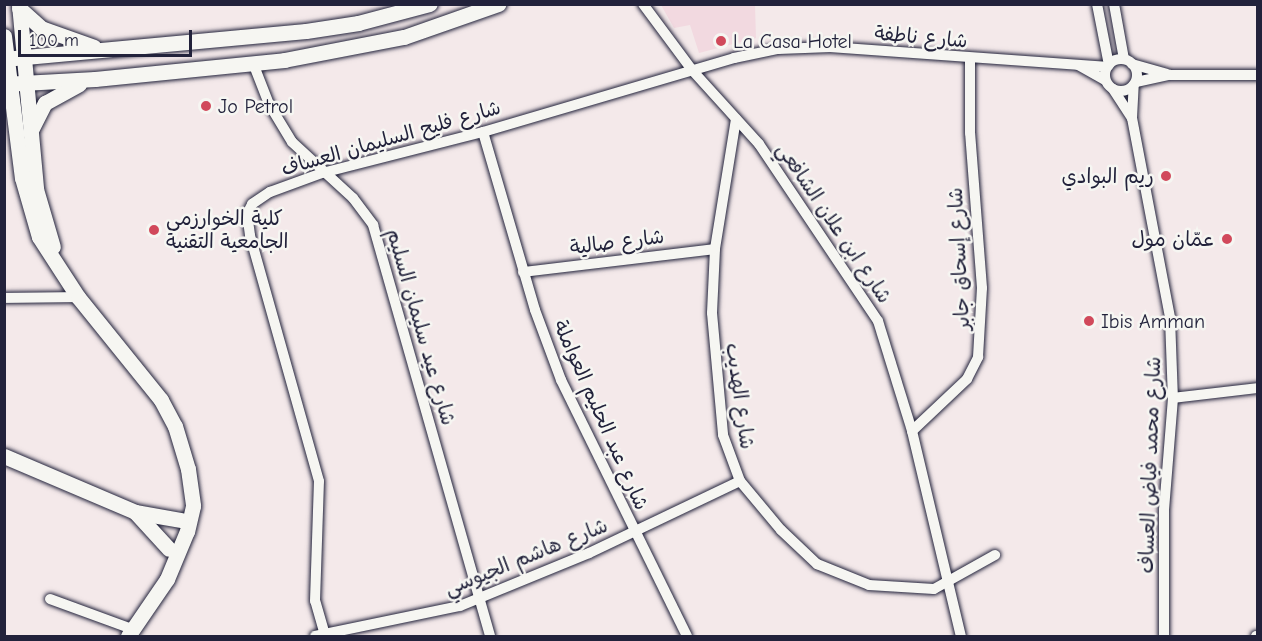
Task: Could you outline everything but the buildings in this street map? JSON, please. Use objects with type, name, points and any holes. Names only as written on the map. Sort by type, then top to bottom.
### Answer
[{"type":"main road","points":[[5,59],[306,31],[358,23],[430,4]]},
{"type":"main road","points":[[13,83],[95,79],[253,63],[404,37],[498,4]]},
{"type":"main road","points":[[19,6],[41,28],[100,49]]},
{"type":"main road","points":[[13,83],[23,58],[19,6]]},
{"type":"main road","points":[[4,36],[5,59],[13,83],[41,212],[60,271],[78,297],[161,400],[183,448],[191,494],[191,521],[180,550],[157,597],[147,605]]},
{"type":"main road","points":[[23,136],[52,96],[95,79]]},
{"type":"main road","points":[[4,121],[23,136]]},
{"type":"main road","points":[[4,456],[135,512],[181,520]]},
{"type":"main road","points":[[130,633],[147,605],[191,494]]},
{"type":"main road","points":[[135,512],[169,549]]},
{"type":"street","name":"شارع ابن علان الشافعي","points":[[643,4],[692,70],[780,173],[873,312],[889,350],[912,431],[946,584],[961,636]]},
{"type":"street","points":[[1096,4],[1108,66],[1105,80],[1113,89],[1124,91],[1135,83],[1170,75],[1257,75]]},
{"type":"street","points":[[1114,4],[1135,83]]},
{"type":"street","name":"شارع ناطفة","points":[[692,70],[734,58],[809,46],[970,59],[1108,66]]},
{"type":"street","name":"شارع إسحاق جابر","points":[[912,431],[967,379],[978,357],[982,288],[970,133],[970,59]]},
{"type":"street","points":[[1108,66],[1128,62],[1170,75]]},
{"type":"street","name":"شارع عيد سليمان السليم","points":[[253,63],[284,130],[322,173],[353,198],[373,225],[490,636]]},
{"type":"street","name":"شارع ناطفة","points":[[1078,64],[1105,80]]},
{"type":"street","name":"شارع فليح السليمان العساف","points":[[320,636],[315,601],[319,481],[315,456],[277,336],[247,214],[252,204],[270,192],[322,173],[483,132],[692,70]]},
{"type":"street","name":"شارع محمد فياض العساف","points":[[1135,83],[1132,118],[1167,291],[1173,398],[1164,510],[1164,636]]},
{"type":"street","name":"شارع محمد فياض العساف","points":[[1113,89],[1132,118]]},
{"type":"street","name":"شارع الهديب","points":[[736,119],[715,249],[714,369],[725,441],[740,481],[817,564],[843,577],[922,591],[946,584],[957,574],[995,555]]},
{"type":"street","name":"شارع عبد الحليم العواملة","points":[[483,132],[523,272],[561,380],[687,636]]},
{"type":"street","name":"شارع صالية","points":[[523,272],[715,249]]},
{"type":"street","points":[[4,298],[78,297]]},
{"type":"street","points":[[1173,398],[1257,388]]},
{"type":"street","name":"شارع هاشم الجيوسي","points":[[320,636],[440,612],[479,598],[634,531],[740,481]]},
{"type":"street","points":[[50,599],[130,633]]},
{"type":"shaded area","points":[[661,5],[755,5],[756,38],[699,53],[690,25],[674,28]]},
{"type":"place","name":"La Casa Hotel","points":[[721,41]]},
{"type":"place","name":"Jo Petrol","points":[[206,106]]},
{"type":"place","name":"ريم البوادي","points":[[1166,176]]},
{"type":"place","name":"كلية الخوارزمي الجامعية التقنية","points":[[154,230]]},
{"type":"place","name":"عمّان مول","points":[[1227,239]]},
{"type":"place","name":"Ibis Amman","points":[[1089,321]]}]
